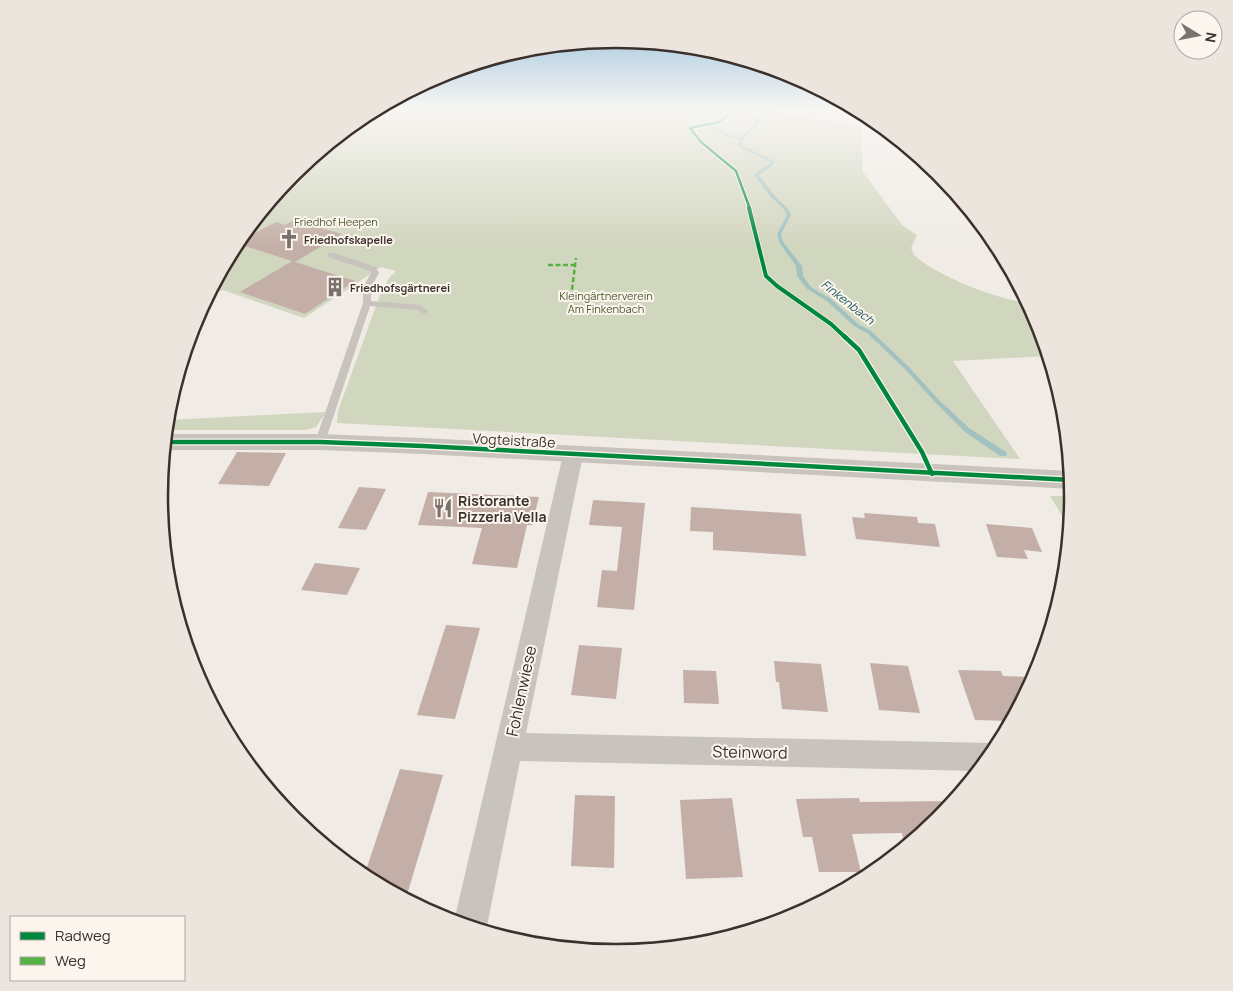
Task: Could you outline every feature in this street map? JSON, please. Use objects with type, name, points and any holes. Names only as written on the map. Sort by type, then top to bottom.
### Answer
[{"type":"street","name":"Vogteistraße","points":[[171,442],[320,442],[1064,480]]},
{"type":"street","name":"Fohlenwiese","points":[[471,920],[573,455]]},
{"type":"street","name":"Steinword","points":[[509,747],[980,757]]},
{"type":"lane","points":[[320,442],[367,304],[367,287],[375,273],[373,269],[331,255]]},
{"type":"lane","points":[[367,304],[420,308],[424,311]]},
{"type":"green space","points":[[327,154],[862,154],[863,172],[902,225],[917,235],[911,248],[914,255],[936,271],[968,286],[1020,302],[1042,356],[953,361],[1020,459],[337,423],[338,411],[380,295],[389,278],[396,271],[381,267],[304,318],[223,290],[218,292],[244,247],[261,223],[300,179]]},
{"type":"green space","points":[[326,412],[316,427],[306,430],[173,430],[175,420]]},
{"type":"green space","points":[[1050,496],[1064,496],[1064,519]]},
{"type":"building","name":"Friedhofskapelle","points":[[294,220],[342,234],[295,262],[245,246],[253,234],[276,222],[285,225]]},
{"type":"building","name":"Friedhofsgärtnerei","points":[[292,261],[355,281],[305,314],[240,292]]},
{"type":"building","points":[[237,452],[286,453],[269,486],[218,484]]},
{"type":"building","points":[[359,487],[386,489],[366,530],[338,528]]},
{"type":"building","points":[[428,492],[539,497],[532,525],[527,525],[517,568],[472,564],[482,528],[418,525]]},
{"type":"building","points":[[593,500],[645,503],[634,610],[597,607],[602,570],[617,571],[622,527],[589,525]]},
{"type":"building","points":[[691,507],[801,514],[806,556],[713,550],[713,532],[690,531]]},
{"type":"building","points":[[864,513],[917,517],[918,523],[935,524],[940,547],[856,539],[852,517],[865,518]]},
{"type":"building","points":[[986,524],[1032,528],[1042,552],[1024,550],[1028,559],[997,557]]},
{"type":"building","points":[[315,563],[360,568],[347,595],[301,590]]},
{"type":"building","points":[[446,625],[480,628],[455,719],[417,715]]},
{"type":"building","points":[[579,645],[622,648],[616,699],[571,695]]},
{"type":"building","points":[[774,661],[821,664],[828,712],[782,709]]},
{"type":"building","points":[[870,663],[908,666],[920,713],[879,710]]},
{"type":"building","points":[[683,670],[716,671],[719,704],[684,703]]},
{"type":"building","points":[[958,670],[1001,671],[1003,676],[1026,677],[1003,721],[975,720]]},
{"type":"building","points":[[400,769],[443,775],[408,892],[367,867]]},
{"type":"building","points":[[575,795],[615,796],[614,868],[571,866]]},
{"type":"building","points":[[732,798],[743,877],[686,879],[680,800]]},
{"type":"building","points":[[859,798],[860,802],[943,801],[903,839],[902,833],[852,834],[861,871],[858,872],[819,872],[812,837],[803,837],[796,799]]},
{"type":"waterway","name":"Finkenbach","points":[[757,154],[773,162],[769,167],[758,173],[757,176],[772,196],[788,211],[789,215],[779,234],[781,242],[799,266],[800,276],[809,288],[829,300],[856,325],[869,332],[967,430],[1003,454]]},
{"type":"marked path","points":[[571,297],[576,258]]},
{"type":"marked path","points":[[548,265],[575,265]]},
{"type":"cycle path","points":[[716,154],[736,171],[750,209],[766,276],[777,286],[831,324],[859,350],[922,452],[932,474]]},
{"type":"cycle path","points":[[171,442],[320,442],[423,446],[1064,480]]},
{"type":"place","name":"Friedhofskapelle","points":[[289,239]]},
{"type":"place","name":"Friedhofsgärtnerei","points":[[335,287]]},
{"type":"place","name":"Ristorante Pizzeria Vella","points":[[443,508]]},
{"type":"park label","name":"Friedhof Heepen","points":[[336,221]]},
{"type":"park label","name":"Kleingärtnerverein Am Finkenbach","points":[[606,301]]}]
